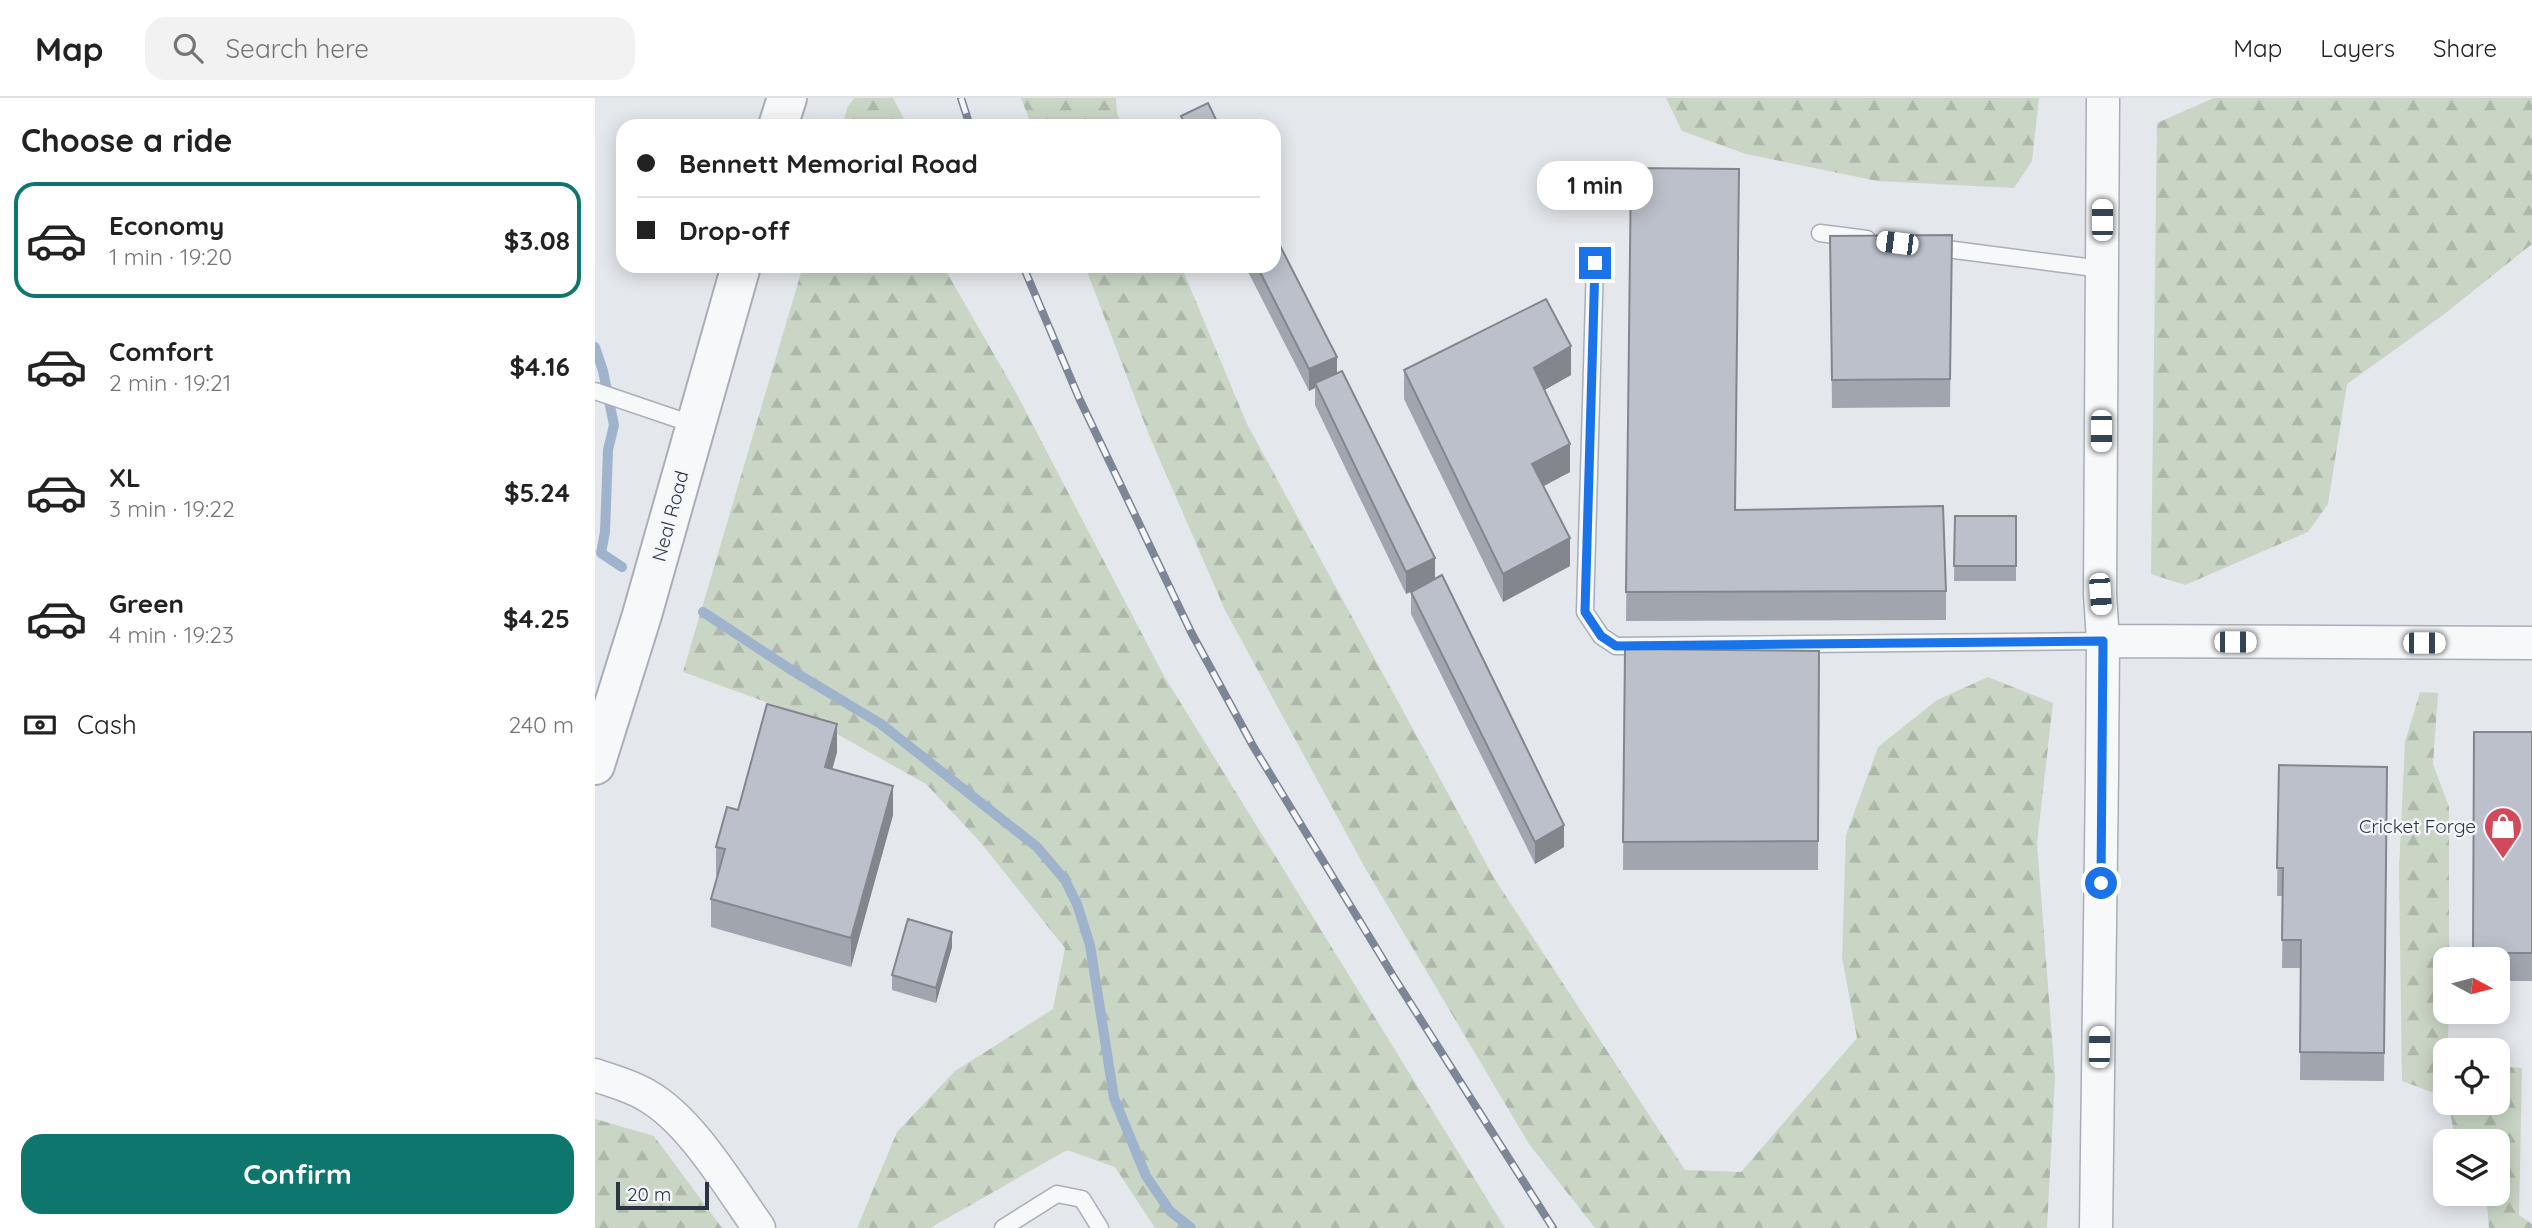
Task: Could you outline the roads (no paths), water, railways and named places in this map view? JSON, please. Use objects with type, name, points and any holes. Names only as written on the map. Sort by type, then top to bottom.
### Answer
[{"type":"street","points":[[780,119],[787,98]]},
{"type":"street","points":[[2096,1228],[2103,641],[2100,594],[2103,98]]},
{"type":"street","name":"Neal Road","points":[[595,765],[603,703],[652,580],[739,273]]},
{"type":"street","points":[[2103,641],[2532,643]]},
{"type":"street","points":[[595,1075],[646,1094],[671,1113],[705,1152],[759,1228]]},
{"type":"lane","points":[[1820,233],[1887,241]]},
{"type":"lane","points":[[1914,245],[2102,269]]},
{"type":"lane","points":[[1595,263],[1585,612],[1601,636],[1616,646],[2103,641]]},
{"type":"lane","points":[[595,391],[695,425]]},
{"type":"lane","points":[[1003,1228],[1057,1194],[1082,1199],[1100,1228]]},
{"type":"waterway","points":[[595,347],[614,425],[608,450],[605,532],[601,553],[622,567]]},
{"type":"waterway","points":[[703,612],[881,724],[1037,847],[1065,880],[1077,904],[1090,945],[1114,1098],[1146,1176],[1170,1211],[1191,1228]]},
{"type":"railway","points":[[961,98],[968,119]]},
{"type":"railway","points":[[1026,273],[1079,398],[1191,632],[1253,746],[1395,979],[1553,1228]]},
{"type":"place","name":"Cricket Forge","points":[[2503,860]]}]
